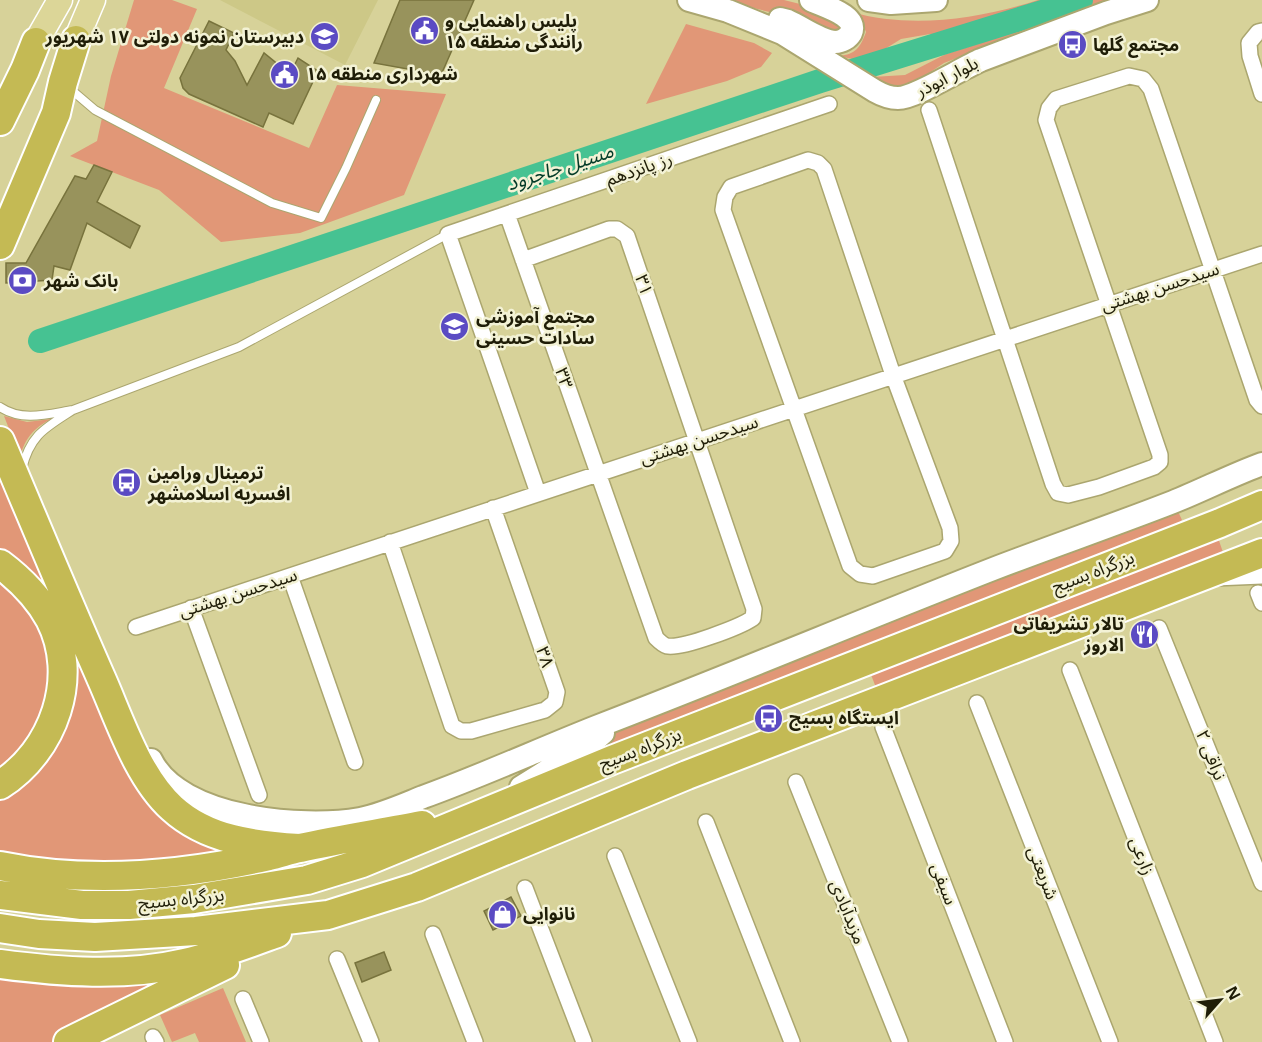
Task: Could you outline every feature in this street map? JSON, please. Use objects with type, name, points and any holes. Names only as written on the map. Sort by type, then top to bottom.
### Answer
[{"type":"highway","points":[[0,245],[56,113],[76,40]]},
{"type":"highway","points":[[0,193],[76,40]]},
{"type":"highway","points":[[0,86],[36,42]]},
{"type":"highway","points":[[0,121],[36,42]]},
{"type":"highway","points":[[0,441],[90,653],[143,769],[155,789],[171,807],[186,818],[224,837],[239,842],[300,848]]},
{"type":"highway","name":"بزرگراه بسیج","points":[[0,896],[82,904],[129,905],[247,892],[307,880],[362,863],[612,760],[1262,505]]},
{"type":"highway","name":"بزرگراه بسیج","points":[[0,928],[39,934],[95,937],[196,931],[343,914],[482,864],[677,779],[1262,553]]},
{"type":"highway","points":[[0,564],[28,588],[50,619],[58,640],[62,684],[59,703],[47,737],[23,768],[0,784]]},
{"type":"highway","points":[[0,866],[44,873],[99,876],[145,874],[241,861],[476,815]]},
{"type":"highway","points":[[0,964],[44,970],[151,969],[184,963],[343,914]]},
{"type":"highway","points":[[68,1042],[232,961],[268,936]]},
{"type":"highway","points":[[99,1042],[127,1014]]},
{"type":"main road","points":[[36,42],[60,0]]},
{"type":"main road","points":[[76,40],[93,0]]},
{"type":"main road","name":"بلوار ابوذر","points":[[689,0],[728,11],[782,33],[860,83],[888,97],[899,98],[912,96],[981,60],[1147,0]]},
{"type":"main road","points":[[728,11],[788,21],[834,42],[842,41],[849,36],[852,29],[850,21],[843,14],[811,0]]},
{"type":"main road","points":[[869,0],[891,3],[936,0]]},
{"type":"main road","points":[[90,653],[117,683],[155,767],[167,782],[191,798],[210,805],[283,822],[320,824],[363,818],[455,785],[1262,464]]},
{"type":"main road","points":[[476,815],[589,745],[623,717]]},
{"type":"street","points":[[1260,32],[1249,43],[1262,94]]},
{"type":"street","points":[[928,110],[1053,484],[1058,493],[1068,495],[1099,488],[1154,467],[1160,462],[1160,455],[1107,305],[1046,120],[1049,108],[1056,99],[1129,76],[1143,79],[1151,89],[1257,400],[1262,406]]},
{"type":"street","name":"رز پانزدهم","points":[[448,234],[829,104]]},
{"type":"street","points":[[808,160],[818,163],[824,169],[893,375],[950,528],[951,541],[945,551],[873,576],[860,574],[850,566],[723,210],[725,197],[731,188],[808,160]]},
{"type":"street","name":"۳۳","points":[[507,214],[656,638],[665,646],[678,646],[742,625],[753,618],[754,609],[696,441]]},
{"type":"street","name":"۳۱","points":[[523,260],[609,229],[617,229],[627,236],[696,441]]},
{"type":"street","points":[[448,234],[538,493]]},
{"type":"street","name":"سیدحسن بهشتی","points":[[136,627],[1262,254]]},
{"type":"street","name":"۳۸","points":[[390,542],[452,726],[461,731],[471,731],[545,710],[555,702],[557,692],[493,508]]},
{"type":"street","points":[[290,576],[355,762]]},
{"type":"street","points":[[1197,578],[1230,579],[1262,576]]},
{"type":"street","points":[[191,609],[259,795]]},
{"type":"street","name":"نراقی ۲","points":[[1159,628],[1262,883]]},
{"type":"street","name":"زارعی","points":[[1070,670],[1215,1042]]},
{"type":"street","name":"شریعتی","points":[[977,703],[1110,1042]]},
{"type":"street","name":"سیفی","points":[[883,727],[1005,1042]]},
{"type":"street","name":"مزیدآبادی","points":[[796,782],[900,1042]]},
{"type":"street","points":[[706,822],[792,1042]]},
{"type":"street","points":[[615,856],[689,1042]]},
{"type":"street","points":[[525,888],[584,1042]]},
{"type":"street","points":[[433,934],[475,1042]]},
{"type":"street","points":[[337,959],[371,1042]]},
{"type":"street","points":[[243,999],[261,1042]]},
{"type":"lane","points":[[63,82],[95,110],[272,203],[321,218],[376,100]]},
{"type":"lane","points":[[0,407],[14,414],[31,417],[73,410],[239,347],[448,234]]},
{"type":"lane","points":[[19,485],[28,450],[35,437],[73,410]]},
{"type":"shaded area","points":[[134,0],[172,0],[197,9],[164,88],[309,148],[337,85],[446,94],[404,195],[300,233],[221,242],[159,190],[70,156],[97,141],[111,76]]},
{"type":"shaded area","name":"دبیرستان نمونه دولتی ۱۷ شهریور","points":[[220,0],[378,0],[345,65]]},
{"type":"shaded area","points":[[720,0],[784,0],[816,8],[843,24],[837,35],[778,14]]},
{"type":"shaded area","points":[[1038,0],[1062,0],[951,34],[930,34],[901,39],[866,58],[852,59],[839,56],[850,54],[857,49],[866,32],[862,23],[851,12],[898,20],[945,20],[1016,7]]},
{"type":"shaded area","points":[[1065,0],[1128,0],[962,56],[900,87],[886,84],[872,77],[905,75],[946,54],[1009,34]]},
{"type":"shaded area","points":[[686,24],[754,43],[772,53],[761,67],[727,81],[646,104]]},
{"type":"shaded area","points":[[4,416],[27,422],[51,419],[31,434],[20,457]]},
{"type":"shaded area","points":[[0,460],[137,774],[271,851],[182,864],[0,860],[0,793],[68,675],[0,556]]},
{"type":"shaded area","points":[[1176,507],[1182,520],[1173,530],[551,772],[630,720]]},
{"type":"shaded area","points":[[1217,535],[1225,558],[878,693],[870,672]]},
{"type":"shaded area","points":[[0,572],[15,585],[53,649],[50,712],[0,778]]},
{"type":"shaded area","points":[[185,969],[57,1042],[0,1042],[0,971]]},
{"type":"shaded area","points":[[223,988],[246,1042],[199,1042],[195,1033],[172,1042],[160,1015]]},
{"type":"building","name":"پلیس راهنمایی و رانندگی منطقه ۱۵","points":[[400,0],[474,0],[441,75],[374,63]]},
{"type":"building","name":"شهرداری منطقه ۱۵","points":[[209,21],[234,33],[226,50],[235,61],[247,85],[264,53],[290,74],[298,58],[318,71],[293,124],[269,113],[263,127],[189,94],[183,88],[180,78]]},
{"type":"building","points":[[94,165],[112,172],[97,202],[140,226],[130,248],[87,223],[70,270],[54,266],[52,280],[6,283],[6,263],[26,263],[75,176],[86,179]]},
{"type":"building","name":"نانوایی","points":[[511,897],[521,916],[493,930],[484,911]]},
{"type":"building","points":[[384,952],[391,970],[362,982],[355,963]]},
{"type":"waterway","name":"مسیل جاجرود","points":[[40,341],[820,81],[1081,0]]},
{"type":"place","name":"پلیس راهنمایی و رانندگی منطقه ۱۵","points":[[424,31]]},
{"type":"place","name":"دبیرستان نمونه دولتی ۱۷ شهریور","points":[[325,37]]},
{"type":"place","name":"مجتمع گلها","points":[[1072,45]]},
{"type":"place","name":"شهرداری منطقه ۱۵","points":[[285,74]]},
{"type":"place","name":"بانک شهر","points":[[23,281]]},
{"type":"place","name":"مجتمع آموزشی سادات حسینی","points":[[455,327]]},
{"type":"place","name":"ترمینال ورامین افسریه اسلامشهر","points":[[127,483]]},
{"type":"place","name":"تالار تشریفاتی الاروز","points":[[1145,634]]},
{"type":"place","name":"ایستگاه بسیج","points":[[768,718]]},
{"type":"place","name":"نانوایی","points":[[502,914]]}]
